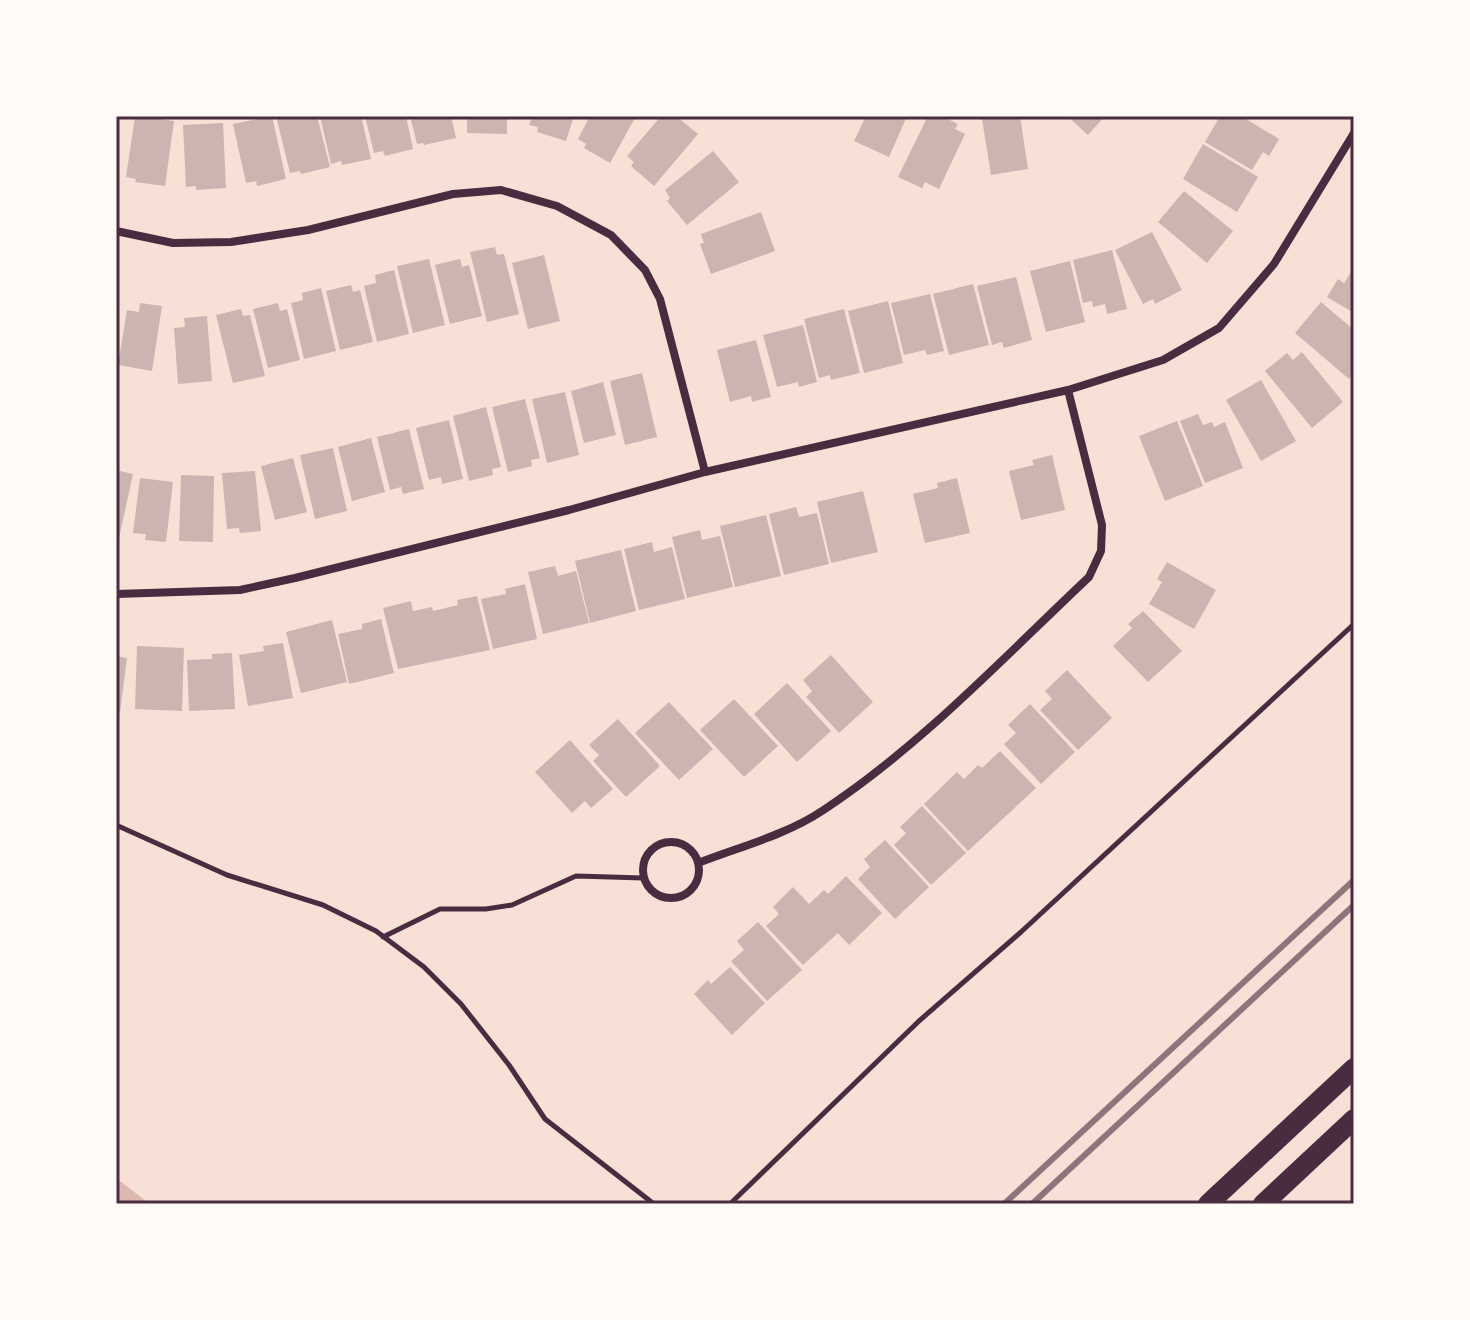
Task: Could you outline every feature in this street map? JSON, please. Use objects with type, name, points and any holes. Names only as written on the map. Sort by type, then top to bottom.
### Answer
[{"type":"highway","points":[[1208,1204],[1354,1068]]},
{"type":"highway","points":[[1263,1204],[1354,1119]]},
{"type":"street","points":[[116,594],[240,590],[553,514],[705,472],[1068,390],[1163,360],[1219,328],[1274,264],[1354,133]]},
{"type":"street","points":[[116,231],[173,243],[231,242],[308,230],[453,194],[501,190],[557,206],[611,235],[645,270],[660,299],[705,472]]},
{"type":"street","points":[[698,863],[821,812],[904,751],[1089,577],[1101,551],[1102,525],[1068,390]]},
{"type":"street","points":[[668,842],[687,847],[698,863],[698,880],[678,898],[669,899],[653,893],[643,878],[644,859],[658,845],[668,842]]},
{"type":"path","points":[[730,1204],[919,1021],[1032,922],[1354,624]]},
{"type":"path","points":[[116,825],[227,875],[323,905],[383,937],[424,967],[461,1004],[509,1065],[545,1119],[654,1204]]},
{"type":"path","points":[[383,937],[440,909],[486,909],[512,905],[576,876],[643,878]]},
{"type":"shaded area","points":[[116,1178],[150,1204],[116,1204]]},
{"type":"building","points":[[135,116],[174,121],[165,186],[135,182],[136,179],[126,177]]},
{"type":"building","points":[[272,116],[286,179],[257,186],[256,181],[246,183],[233,124]]},
{"type":"building","points":[[276,116],[317,116],[330,167],[301,174],[300,171],[290,173]]},
{"type":"building","points":[[320,116],[361,116],[371,159],[331,164]]},
{"type":"building","points":[[365,116],[406,116],[413,149],[385,156],[383,151],[374,153]]},
{"type":"building","points":[[410,116],[451,116],[456,138],[417,144]]},
{"type":"building","points":[[467,116],[507,116],[507,134],[467,133]]},
{"type":"building","points":[[532,116],[574,116],[566,141],[537,132],[538,127],[529,125]]},
{"type":"building","points":[[590,116],[636,116],[610,163],[584,148],[586,144],[578,139]]},
{"type":"building","points":[[661,116],[676,116],[698,134],[654,186],[631,166],[634,162],[627,156]]},
{"type":"building","points":[[866,116],[907,116],[889,157],[854,141]]},
{"type":"building","points":[[928,116],[942,116],[958,124],[955,129],[965,134],[939,189],[925,182],[922,188],[898,177]]},
{"type":"building","points":[[1020,116],[1028,169],[991,175],[982,119]]},
{"type":"building","points":[[1067,116],[1105,116],[1088,135]]},
{"type":"building","points":[[1220,116],[1241,116],[1279,139],[1269,156],[1263,152],[1252,170],[1205,142]]},
{"type":"building","points":[[223,123],[226,188],[196,190],[196,186],[186,187],[183,125]]},
{"type":"building","points":[[1203,144],[1258,177],[1237,212],[1183,179]]},
{"type":"building","points":[[713,151],[739,182],[687,225],[667,201],[670,198],[665,190]]},
{"type":"building","points":[[1184,191],[1233,231],[1207,263],[1158,222]]},
{"type":"building","points":[[761,212],[775,251],[711,274],[700,244],[704,243],[701,234]]},
{"type":"building","points":[[1152,232],[1182,290],[1155,304],[1153,299],[1143,304],[1115,250]]},
{"type":"building","points":[[495,247],[497,255],[504,254],[519,314],[487,322],[470,252]]},
{"type":"building","points":[[1112,250],[1127,309],[1107,314],[1105,304],[1093,307],[1092,301],[1083,303],[1073,260]]},
{"type":"building","points":[[544,255],[560,321],[528,329],[512,263]]},
{"type":"building","points":[[429,259],[445,325],[413,333],[397,266]]},
{"type":"building","points":[[460,259],[462,267],[469,265],[482,316],[450,324],[435,265]]},
{"type":"building","points":[[1070,261],[1085,322],[1046,332],[1030,271]]},
{"type":"building","points":[[1354,267],[1354,313],[1327,297],[1338,279],[1344,283]]},
{"type":"building","points":[[394,270],[409,334],[377,342],[364,286],[376,283],[375,275]]},
{"type":"building","points":[[1016,277],[1032,340],[1004,348],[1002,342],[992,345],[977,286]]},
{"type":"building","points":[[973,284],[989,345],[949,355],[933,294]]},
{"type":"building","points":[[351,285],[353,292],[360,290],[373,342],[340,350],[326,291]]},
{"type":"building","points":[[321,288],[336,351],[304,359],[291,303],[303,300],[302,293]]},
{"type":"building","points":[[930,294],[944,351],[927,355],[925,350],[904,355],[891,303]]},
{"type":"building","points":[[888,301],[903,363],[864,373],[848,311]]},
{"type":"building","points":[[1321,302],[1354,330],[1354,372],[1349,379],[1295,333]]},
{"type":"building","points":[[140,303],[162,306],[152,371],[118,365],[127,310],[139,312]]},
{"type":"building","points":[[278,303],[280,311],[287,309],[300,360],[268,368],[253,309]]},
{"type":"building","points":[[241,309],[243,316],[250,315],[265,376],[233,383],[216,315]]},
{"type":"building","points":[[844,309],[860,373],[831,380],[830,375],[819,378],[804,319]]},
{"type":"building","points":[[207,316],[212,381],[178,384],[174,328],[185,327],[184,318]]},
{"type":"building","points":[[803,325],[817,382],[799,387],[798,382],[777,387],[763,335]]},
{"type":"building","points":[[756,340],[771,397],[752,402],[751,396],[730,402],[717,350]]},
{"type":"building","points":[[1302,352],[1343,402],[1312,428],[1265,371],[1287,353],[1293,360]]},
{"type":"building","points":[[642,373],[657,437],[625,445],[610,381]]},
{"type":"building","points":[[1261,380],[1296,441],[1261,461],[1226,400]]},
{"type":"building","points":[[603,382],[616,435],[584,443],[571,391]]},
{"type":"building","points":[[565,392],[579,455],[547,463],[532,399]]},
{"type":"building","points":[[525,399],[540,458],[531,460],[532,466],[508,472],[492,407]]},
{"type":"building","points":[[486,407],[501,467],[492,469],[493,475],[469,481],[453,416]]},
{"type":"building","points":[[1198,414],[1203,425],[1212,422],[1214,427],[1225,422],[1243,468],[1205,483],[1180,421]]},
{"type":"building","points":[[449,420],[463,479],[442,484],[441,477],[429,480],[416,428]]},
{"type":"building","points":[[1177,421],[1203,486],[1165,501],[1139,436]]},
{"type":"building","points":[[409,429],[424,489],[403,494],[401,487],[390,490],[377,437]]},
{"type":"building","points":[[371,438],[385,492],[352,501],[338,447]]},
{"type":"building","points":[[333,448],[347,511],[315,519],[300,455]]},
{"type":"building","points":[[1052,455],[1065,510],[1021,520],[1009,471],[1034,465],[1032,460]]},
{"type":"building","points":[[293,458],[307,512],[275,520],[261,466]]},
{"type":"building","points":[[116,470],[133,474],[119,538],[116,537]]},
{"type":"building","points":[[255,471],[261,531],[240,533],[239,528],[227,529],[222,473]]},
{"type":"building","points":[[181,475],[214,476],[213,542],[179,541]]},
{"type":"building","points":[[140,478],[173,482],[166,542],[145,540],[146,534],[133,533]]},
{"type":"building","points":[[957,478],[970,533],[925,543],[913,494],[938,488],[937,483]]},
{"type":"building","points":[[863,491],[878,552],[831,563],[817,502]]},
{"type":"building","points":[[796,507],[799,517],[817,513],[829,564],[784,575],[769,514]]},
{"type":"building","points":[[766,515],[781,576],[735,587],[720,526]]},
{"type":"building","points":[[700,530],[702,540],[720,536],[733,587],[687,598],[672,537]]},
{"type":"building","points":[[652,542],[654,552],[672,547],[685,599],[639,610],[624,549]]},
{"type":"building","points":[[621,550],[636,611],[590,623],[575,561]]},
{"type":"building","points":[[1167,562],[1216,590],[1194,629],[1149,604],[1162,582],[1157,579]]},
{"type":"building","points":[[555,566],[558,576],[576,571],[589,623],[543,634],[528,572]]},
{"type":"building","points":[[525,584],[537,639],[493,649],[481,599],[506,594],[505,589]]},
{"type":"building","points":[[477,596],[490,650],[398,669],[383,608],[411,601],[413,611],[432,607],[433,611],[458,605],[457,600]]},
{"type":"building","points":[[1143,611],[1182,651],[1148,682],[1113,646],[1132,628],[1128,624]]},
{"type":"building","points":[[381,619],[394,673],[349,684],[338,634],[362,629],[362,624]]},
{"type":"building","points":[[332,620],[347,682],[301,693],[286,632]]},
{"type":"building","points":[[283,643],[293,698],[248,706],[239,655],[264,651],[263,646]]},
{"type":"building","points":[[137,646],[184,648],[182,711],[135,709]]},
{"type":"building","points":[[232,653],[235,709],[189,711],[187,660],[212,659],[212,654]]},
{"type":"building","points":[[831,655],[873,702],[839,733],[806,697],[812,691],[803,680]]},
{"type":"building","points":[[116,656],[127,658],[120,713],[116,713]]},
{"type":"building","points":[[1067,670],[1112,718],[1078,750],[1040,710],[1052,699],[1045,691]]},
{"type":"building","points":[[787,683],[831,731],[797,762],[754,714]]},
{"type":"building","points":[[734,699],[778,746],[744,777],[700,730]]},
{"type":"building","points":[[669,702],[713,749],[679,780],[635,733]]},
{"type":"building","points":[[1030,704],[1075,752],[1041,784],[1004,744],[1016,733],[1008,725]]},
{"type":"building","points":[[618,719],[660,766],[626,797],[593,761],[599,755],[589,745]]},
{"type":"building","points":[[570,740],[613,789],[591,808],[585,801],[572,813],[535,772]]},
{"type":"building","points":[[1000,751],[1036,788],[968,851],[924,804],[957,772],[964,779],[978,765],[982,768]]},
{"type":"building","points":[[922,806],[966,853],[931,885],[894,845],[906,833],[900,827]]},
{"type":"building","points":[[885,840],[929,887],[895,919],[858,879],[870,867],[864,859]]},
{"type":"building","points":[[846,876],[882,913],[849,945],[838,933],[803,965],[766,926],[779,914],[773,907],[793,887],[809,904],[824,890],[828,894]]},
{"type":"building","points":[[758,922],[802,970],[767,1001],[731,961],[744,950],[737,941]]},
{"type":"building","points":[[730,967],[765,1003],[732,1035],[694,994],[708,980],[711,984]]},
{"type":"railway","points":[[1004,1204],[1354,880]]},
{"type":"railway","points":[[1032,1204],[1354,905]]}]
